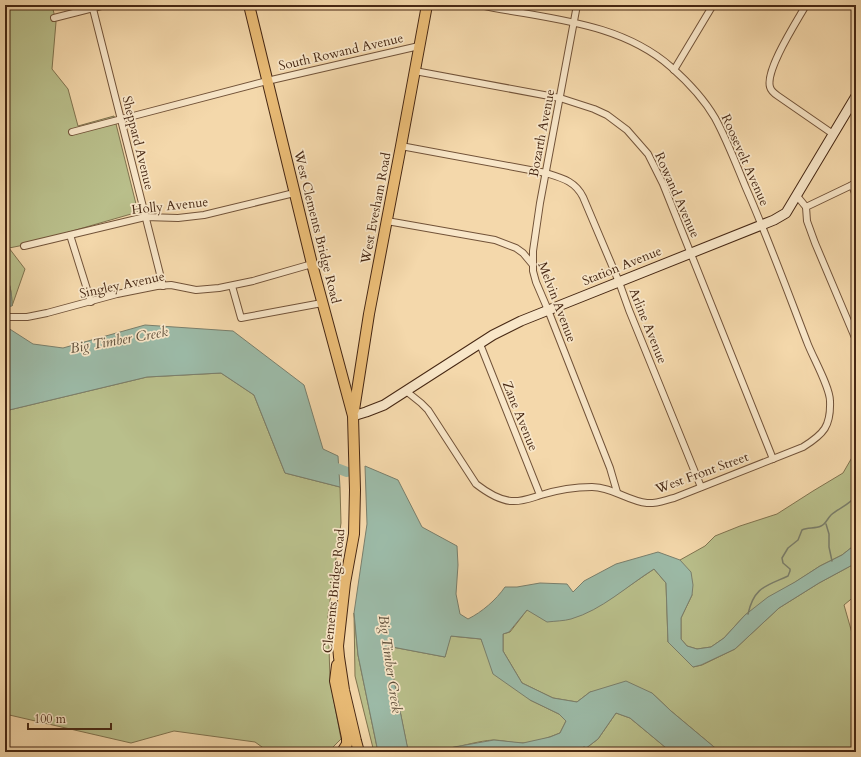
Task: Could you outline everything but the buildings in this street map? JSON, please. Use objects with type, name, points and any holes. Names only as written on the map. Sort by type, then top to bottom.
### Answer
[{"type":"main road","name":"West Clements Bridge Road","points":[[249,5],[294,193],[353,416],[353,455]]},
{"type":"main road","name":"West Evesham Road","points":[[353,416],[368,314],[401,146],[426,5]]},
{"type":"main road","points":[[343,378],[346,381],[352,380],[360,370]]},
{"type":"main road","name":"Clements Bridge Road","points":[[353,455],[355,490],[354,534],[345,583],[338,646],[344,690],[359,752]]},
{"type":"main road","points":[[339,657],[335,681],[347,738],[347,744],[342,752]]},
{"type":"street","points":[[54,18],[92,6],[105,5]]},
{"type":"street","name":"Roosevelt Avenue","points":[[480,5],[602,30],[642,47],[674,70],[693,89],[714,117],[726,139],[762,225],[827,389],[830,398],[828,419]]},
{"type":"street","name":"Bozarth Avenue","points":[[533,265],[533,251],[546,173],[577,5]]},
{"type":"street","points":[[674,70],[713,5]]},
{"type":"street","points":[[806,5],[772,68],[770,86],[772,91],[778,96],[833,134]]},
{"type":"street","name":"Sheppard Avenue","points":[[92,6],[163,286]]},
{"type":"street","name":"South Rowand Avenue","points":[[72,132],[268,81],[419,46]]},
{"type":"street","name":"Rowand Avenue","points":[[415,70],[577,102],[607,115],[627,130],[641,145],[660,178],[773,459]]},
{"type":"street","name":"Station Avenue","points":[[353,416],[384,405],[493,335],[521,321],[762,225],[786,213],[856,96]]},
{"type":"street","name":"Arline Avenue","points":[[401,146],[546,173],[562,178],[576,186],[580,191],[619,282],[701,487]]},
{"type":"street","points":[[806,207],[852,185],[856,179]]},
{"type":"street","points":[[852,185],[856,196]]},
{"type":"street","name":"Holly Avenue","points":[[24,246],[145,218],[178,218],[204,215],[294,193]]},
{"type":"street","points":[[797,196],[806,207],[807,220],[815,243],[854,330],[856,340]]},
{"type":"street","name":"Melvin Avenue","points":[[387,220],[495,240],[506,243],[524,253],[533,265],[536,282],[610,468],[617,492]]},
{"type":"street","points":[[70,235],[91,302]]},
{"type":"street","name":"Singley Avenue","points":[[5,317],[27,317],[91,302],[117,294],[163,286],[177,286],[196,290],[232,286],[312,264]]},
{"type":"street","points":[[232,286],[241,318],[322,302]]},
{"type":"street","name":"Zane Avenue","points":[[480,344],[540,495]]},
{"type":"street","name":"West Front Street","points":[[406,391],[428,410],[476,484],[482,489],[509,501],[518,501],[561,490],[593,487],[617,492],[637,501],[648,503],[659,502],[803,447],[822,434],[828,419]]},
{"type":"green space","points":[[5,5],[52,5],[56,22],[52,69],[68,89],[78,126],[114,116],[138,212],[9,248],[25,269],[12,306],[12,297],[5,272]]},
{"type":"green space","points":[[221,373],[254,395],[285,473],[340,487],[341,523],[328,615],[330,680],[341,739],[328,752],[269,752],[255,742],[174,731],[131,743],[5,714],[5,411],[147,377]]},
{"type":"green space","points":[[856,453],[856,544],[842,555],[820,566],[745,615],[724,638],[711,647],[697,649],[687,646],[681,639],[681,618],[692,595],[680,560],[705,546],[715,536],[777,514],[843,473]]},
{"type":"green space","points":[[856,563],[856,595],[844,605],[856,647],[856,752],[720,752],[652,693],[590,692],[577,702],[553,698],[522,683],[503,651],[503,634],[510,632],[527,610],[607,601],[654,569],[666,583],[668,642],[693,667],[702,665],[735,649],[779,608],[819,583]]},
{"type":"green space","points":[[354,613],[358,655],[378,752],[374,752],[355,676]]},
{"type":"green space","points":[[450,636],[481,639],[486,651],[530,700],[559,714],[566,721],[560,733],[541,740],[525,743],[493,740],[482,741],[440,751],[408,751],[387,646],[445,657]]},
{"type":"green space","points":[[616,713],[630,718],[671,752],[581,752],[598,739]]},
{"type":"water","points":[[5,272],[12,297],[12,306],[5,307]]},
{"type":"water","points":[[145,325],[233,331],[304,385],[323,449],[338,456],[340,487],[285,473],[254,395],[221,373],[147,377],[5,411],[5,326],[33,344],[63,348]]},
{"type":"water","points":[[365,466],[398,480],[422,527],[457,546],[458,565],[456,594],[460,614],[468,619],[488,605],[505,587],[517,587],[540,583],[567,584],[573,592],[584,581],[616,564],[658,552],[680,560],[691,572],[693,585],[692,595],[681,618],[681,639],[687,646],[697,649],[711,647],[724,638],[745,615],[768,597],[820,566],[842,555],[856,544],[856,563],[819,583],[779,608],[735,649],[701,665],[693,667],[668,642],[666,583],[654,569],[604,604],[582,615],[568,620],[547,622],[527,610],[509,632],[503,634],[503,651],[522,683],[553,698],[577,702],[590,692],[626,681],[652,693],[720,752],[671,752],[630,718],[616,713],[598,739],[581,752],[438,752],[454,747],[494,740],[523,743],[550,737],[560,733],[566,721],[559,714],[530,700],[493,674],[481,639],[451,636],[445,657],[387,646],[408,750],[413,752],[378,752],[358,655],[354,613],[367,524]]},
{"type":"waterway","name":"Big Timber Creek","points":[[326,464],[347,472]]},
{"type":"waterway","points":[[748,614],[757,593],[767,585],[788,576],[790,569],[783,563],[782,558],[788,548],[798,540],[802,530],[823,525],[831,515],[856,496]]},
{"type":"waterway","points":[[826,524],[829,534],[829,547],[832,561]]},
{"type":"waterway","points":[[584,747],[588,752]]}]
